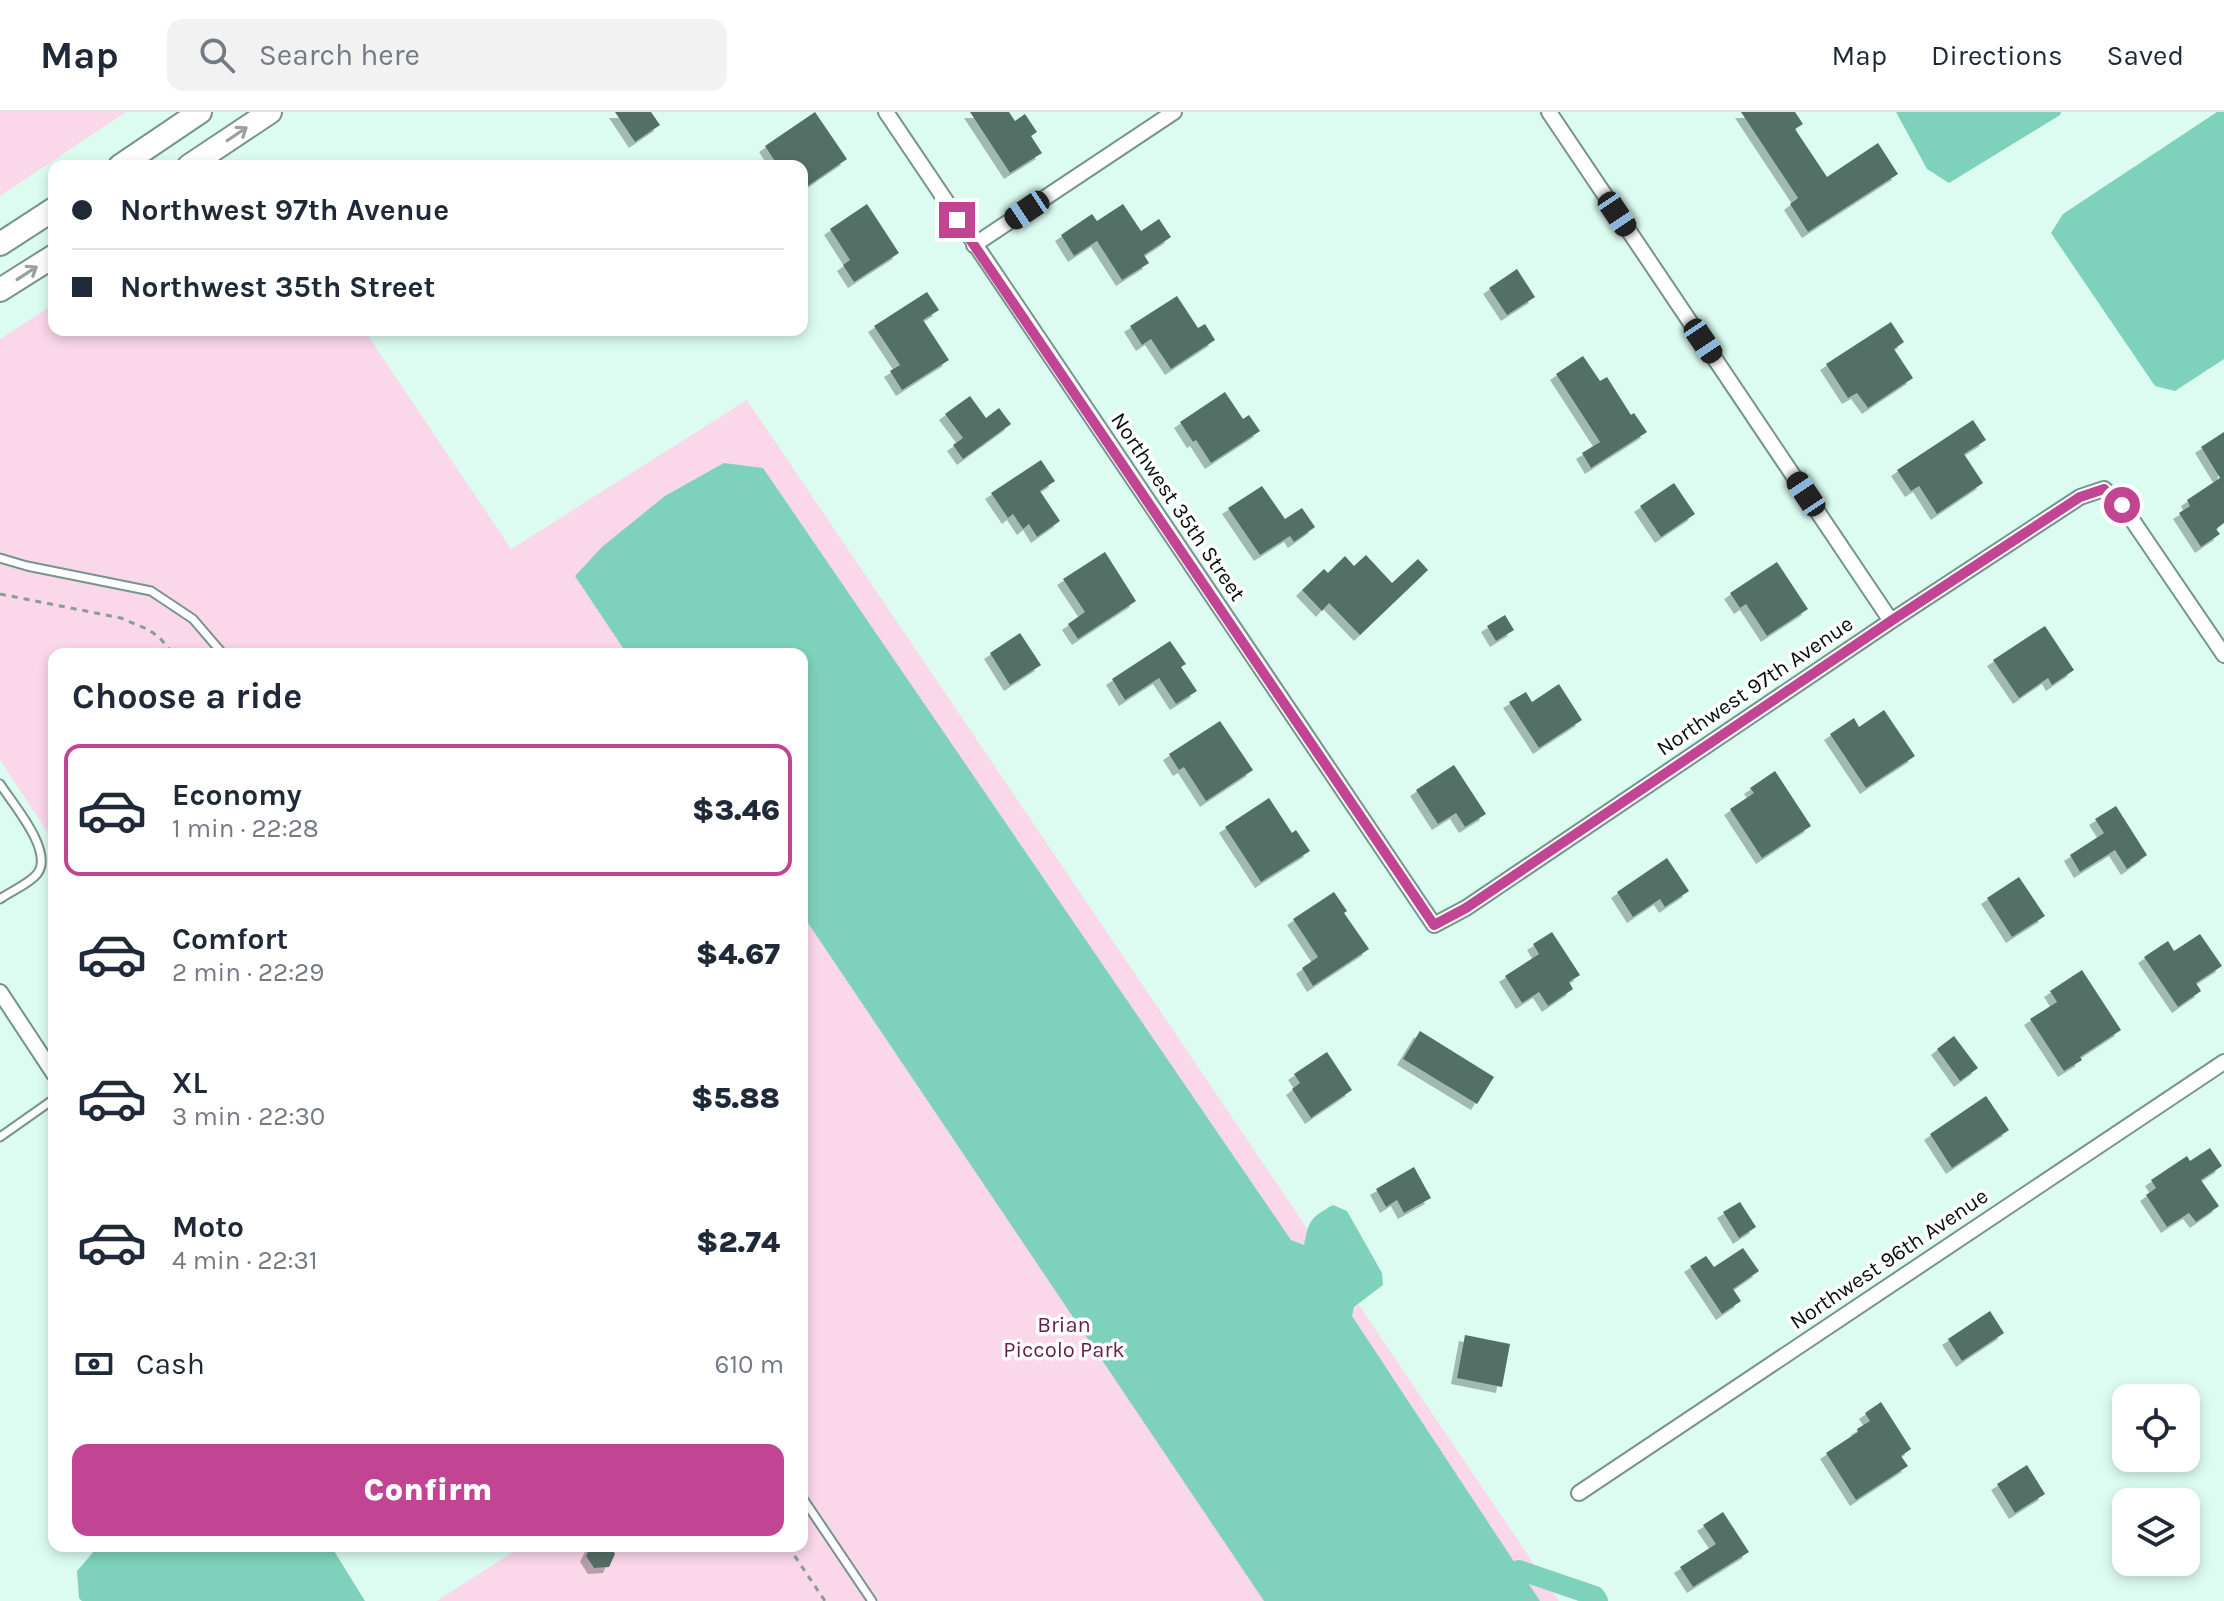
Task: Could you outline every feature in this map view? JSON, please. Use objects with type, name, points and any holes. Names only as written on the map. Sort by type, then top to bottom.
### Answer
[{"type":"main road","points":[[129,160],[192,117],[197,160],[270,112]]},
{"type":"main road","points":[[0,244],[48,213]]},
{"type":"main road","points":[[0,290],[48,260]]},
{"type":"street","name":"Northwest 35th Street","points":[[886,112],[1434,925]]},
{"type":"street","points":[[974,245],[1174,112]]},
{"type":"street","points":[[1549,112],[1891,621]]},
{"type":"street","name":"Northwest 97th Avenue","points":[[1434,925],[1466,908],[2080,497],[2104,489],[2122,505],[2224,655]]},
{"type":"street","points":[[0,992],[48,1065]]},
{"type":"street","name":"Northwest 96th Avenue","points":[[1579,1493],[2224,1062]]},
{"type":"lane","points":[[0,558],[151,591],[193,619],[218,648]]},
{"type":"lane","points":[[0,784],[40,847],[42,864],[37,875],[0,899]]},
{"type":"lane","points":[[0,1137],[48,1103]]},
{"type":"lane","points":[[808,1506],[872,1601]]},
{"type":"path","points":[[0,594],[129,621],[149,630],[168,648]]},
{"type":"path","points":[[792,1552],[825,1601]]},
{"type":"green space","points":[[0,112],[126,112],[54,160],[48,160],[48,164],[0,196]]},
{"type":"green space","name":"Brian Piccolo Park","points":[[48,308],[48,336],[368,336],[511,549],[747,400],[1559,1601],[437,1601],[513,1552],[808,1552],[808,648],[48,648],[48,833],[0,760],[0,339]]},
{"type":"shaded area","points":[[1896,112],[2061,112],[1949,183],[1927,169]]},
{"type":"shaded area","points":[[2217,112],[2224,112],[2224,359],[2175,391],[2155,386],[2051,233],[2063,214]]},
{"type":"shaded area","points":[[724,463],[763,468],[1291,1240],[1304,1245],[1312,1220],[1333,1205],[1347,1211],[1382,1273],[1383,1285],[1354,1307],[1352,1316],[1540,1601],[1264,1601],[808,923],[808,648],[623,648],[575,576],[602,547],[665,496]]},
{"type":"shaded area","points":[[93,1552],[335,1552],[365,1601],[82,1601],[79,1598],[77,1571]]},
{"type":"building","points":[[615,112],[651,112],[660,125],[635,142]]},
{"type":"building","points":[[815,112],[847,159],[808,186],[808,160],[774,160],[765,146]]},
{"type":"building","points":[[970,112],[1009,112],[1015,121],[1025,114],[1037,132],[1031,136],[1042,153],[1010,173]]},
{"type":"building","points":[[1741,112],[1795,112],[1803,124],[1795,129],[1827,177],[1878,143],[1898,174],[1808,232],[1790,204],[1798,198]]},
{"type":"building","points":[[867,204],[899,253],[854,282],[843,265],[850,260],[830,229]]},
{"type":"building","points":[[1123,204],[1141,231],[1159,219],[1171,237],[1144,255],[1149,263],[1122,280],[1097,241],[1074,256],[1061,235],[1092,214],[1097,221]]},
{"type":"building","points":[[1517,269],[1535,297],[1507,315],[1489,288]]},
{"type":"building","points":[[927,292],[939,310],[923,320],[949,360],[902,390],[890,371],[900,365],[874,326]]},
{"type":"building","points":[[1177,296],[1198,328],[1205,324],[1215,340],[1171,369],[1151,339],[1142,345],[1130,326]]},
{"type":"building","points":[[1891,322],[1904,342],[1894,349],[1913,378],[1868,408],[1857,393],[1848,398],[1826,364]]},
{"type":"building","points":[[1583,356],[1600,381],[1607,377],[1631,415],[1634,413],[1647,432],[1591,468],[1582,453],[1600,442],[1556,374]]},
{"type":"building","points":[[1225,392],[1243,419],[1249,415],[1260,431],[1211,463],[1180,422]]},
{"type":"building","points":[[970,396],[986,418],[999,408],[1011,424],[963,459],[953,445],[963,438],[945,414]]},
{"type":"building","points":[[1973,420],[1986,440],[1964,454],[1983,483],[1937,514],[1919,486],[1911,491],[1897,470]]},
{"type":"building","points":[[2224,432],[2224,523],[2216,529],[2220,534],[2201,547],[2179,513],[2190,506],[2187,500],[2220,478],[2201,447]]},
{"type":"building","points":[[1041,460],[1055,481],[1040,491],[1060,521],[1037,537],[1029,524],[1023,529],[1013,514],[1008,518],[991,493]]},
{"type":"building","points":[[1674,483],[1695,514],[1661,537],[1640,506]]},
{"type":"building","points":[[1262,486],[1285,519],[1302,508],[1315,527],[1294,542],[1290,536],[1260,555],[1228,508]]},
{"type":"building","points":[[1105,552],[1136,601],[1078,639],[1068,624],[1085,612],[1063,579]]},
{"type":"building","points":[[1366,555],[1392,583],[1418,559],[1428,570],[1360,635],[1329,603],[1322,611],[1302,590],[1324,569],[1328,573],[1345,556],[1354,566]]},
{"type":"building","points":[[1777,562],[1808,609],[1767,636],[1746,604],[1740,608],[1730,593]]},
{"type":"building","points":[[1505,615],[1514,630],[1496,641],[1487,626]]},
{"type":"building","points":[[2045,626],[2074,670],[2052,685],[2048,678],[2019,698],[1993,660]]},
{"type":"building","points":[[1020,633],[1041,665],[1010,685],[990,653]]},
{"type":"building","points":[[1170,641],[1186,664],[1181,667],[1197,691],[1176,704],[1159,678],[1125,700],[1112,679]]},
{"type":"building","points":[[1559,684],[1582,720],[1539,748],[1509,702],[1526,692],[1532,702]]},
{"type":"building","points":[[1884,710],[1915,756],[1866,788],[1830,734],[1854,718],[1859,727]]},
{"type":"building","points":[[1220,721],[1253,770],[1206,801],[1184,767],[1179,770],[1169,754]]},
{"type":"building","points":[[1454,765],[1486,814],[1465,827],[1456,813],[1438,824],[1416,790]]},
{"type":"building","points":[[1775,771],[1811,826],[1762,858],[1730,809],[1754,793],[1750,788]]},
{"type":"building","points":[[1269,798],[1292,833],[1296,830],[1310,851],[1261,882],[1225,827]]},
{"type":"building","points":[[2116,806],[2147,855],[2127,869],[2115,850],[2080,872],[2070,855],[2104,833],[2095,819]]},
{"type":"building","points":[[1667,858],[1689,891],[1665,907],[1660,899],[1633,917],[1617,892]]},
{"type":"building","points":[[2019,877],[2045,916],[2012,937],[1987,898]]},
{"type":"building","points":[[1334,892],[1347,911],[1344,913],[1369,949],[1313,986],[1302,968],[1318,957],[1293,919]]},
{"type":"building","points":[[1552,932],[1580,975],[1569,982],[1573,989],[1548,1006],[1539,992],[1522,1003],[1505,976],[1539,954],[1533,944]]},
{"type":"building","points":[[2200,934],[2222,966],[2196,983],[2201,991],[2178,1007],[2144,957],[2168,941],[2174,951]]},
{"type":"building","points":[[2082,970],[2121,1030],[2064,1071],[2030,1019],[2057,1002],[2050,991]]},
{"type":"building","points":[[1420,1031],[1494,1077],[1477,1104],[1403,1059]]},
{"type":"building","points":[[1954,1036],[1978,1068],[1960,1081],[1937,1049]]},
{"type":"building","points":[[1327,1052],[1352,1090],[1311,1118],[1292,1089],[1300,1083],[1294,1074]]},
{"type":"building","points":[[1986,1096],[2009,1130],[1952,1168],[1930,1134]]},
{"type":"building","points":[[2210,1148],[2222,1166],[2201,1180],[2219,1206],[2196,1222],[2189,1213],[2167,1227],[2146,1195],[2156,1188],[2151,1180],[2187,1156],[2190,1161]]},
{"type":"building","points":[[1414,1167],[1431,1198],[1404,1213],[1397,1200],[1386,1207],[1376,1189]]},
{"type":"building","points":[[1740,1202],[1756,1227],[1739,1238],[1723,1212]]},
{"type":"building","points":[[1743,1248],[1759,1271],[1733,1289],[1741,1301],[1722,1314],[1690,1266],[1706,1256],[1714,1267]]},
{"type":"building","points":[[1990,1311],[2004,1333],[1962,1361],[1948,1339]]},
{"type":"building","points":[[1465,1335],[1510,1344],[1502,1387],[1457,1378]]},
{"type":"building","points":[[1881,1402],[1911,1449],[1901,1456],[1908,1466],[1856,1500],[1826,1453],[1870,1421],[1865,1413]]},
{"type":"building","points":[[2027,1465],[2045,1494],[2015,1513],[1997,1484]]},
{"type":"building","points":[[1723,1512],[1749,1552],[1693,1587],[1680,1567],[1716,1544],[1703,1525]]},
{"type":"building","points":[[588,1552],[615,1554],[609,1567],[594,1568],[586,1556]]},
{"type":"waterway","points":[[1519,1570],[1595,1596],[1598,1601]]},
{"type":"route","points":[[957,220],[1434,925],[1466,908],[2080,497],[2104,489],[2122,505]]}]
